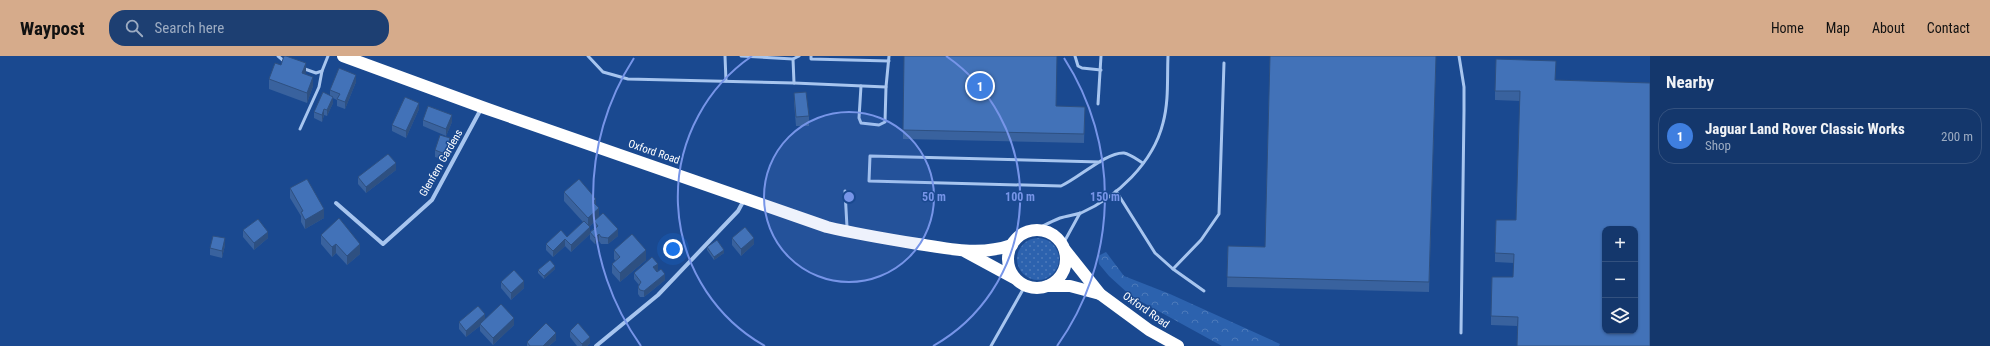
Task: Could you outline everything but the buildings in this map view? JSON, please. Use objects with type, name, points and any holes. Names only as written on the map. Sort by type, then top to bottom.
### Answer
[{"type":"highway","name":"Oxford Road","points":[[343,56],[482,107],[827,227],[964,251],[988,251],[1012,245]]},
{"type":"highway","points":[[1035,230],[1048,232],[1064,247],[1065,269],[1059,279],[1048,286],[1037,288],[1025,286],[1014,278],[1008,262],[1012,245],[1019,236],[1035,230]]},
{"type":"highway","name":"Oxford Road","points":[[1064,247],[1100,294],[1149,330],[1178,346]]},
{"type":"highway","name":"Oxford Road","points":[[964,251],[1014,278]]},
{"type":"highway","name":"Oxford Road","points":[[1048,286],[1070,286],[1100,294]]},
{"type":"street","name":"Glenfern Gardens","points":[[336,203],[383,244],[432,200],[482,107]]},
{"type":"street","points":[[596,346],[658,295],[738,211],[745,198]]},
{"type":"lane","points":[[278,56],[281,60],[288,63]]},
{"type":"lane","points":[[300,128],[319,87],[322,71],[328,56]]},
{"type":"lane","points":[[588,56],[603,72],[628,79],[726,82],[794,82],[886,86]]},
{"type":"lane","points":[[725,56],[726,82]]},
{"type":"lane","points":[[741,56],[793,59],[799,56]]},
{"type":"lane","points":[[811,56],[811,59],[889,61]]},
{"type":"lane","points":[[861,86],[859,118],[861,123],[879,125],[885,122],[889,56]]},
{"type":"lane","points":[[1076,56],[1078,66],[1082,68],[1101,70]]},
{"type":"lane","points":[[1098,104],[1101,56]]},
{"type":"lane","points":[[1035,230],[1060,218],[1080,213],[1116,191],[1130,179],[1143,163],[1163,124],[1167,98],[1168,56]]},
{"type":"lane","points":[[1459,56],[1464,87],[1460,333]]},
{"type":"lane","points":[[793,59],[794,82]]},
{"type":"lane","points":[[1173,269],[1201,240],[1219,214],[1224,63]]},
{"type":"lane","points":[[295,65],[316,73],[322,71]]},
{"type":"lane","points":[[1100,162],[870,156],[869,181],[1061,186],[1072,181],[1100,162],[1106,157],[1125,153],[1143,163]]},
{"type":"lane","points":[[845,191],[847,231]]},
{"type":"lane","points":[[1116,191],[1155,253],[1173,269],[1204,291]]},
{"type":"lane","points":[[1064,247],[1080,213]]},
{"type":"lane","points":[[991,346],[1025,286]]},
{"type":"green space","points":[[1034,238],[1042,238],[1050,241],[1056,247],[1059,259],[1056,271],[1050,277],[1042,280],[1034,280],[1026,277],[1020,271],[1017,263],[1017,255],[1020,247],[1026,241]]},
{"type":"green space","points":[[1106,252],[1124,276],[1170,294],[1280,344],[1279,346],[1222,346],[1131,296],[1109,276],[1099,264],[1098,256]]},
{"type":"place","name":"Jaguar Land Rover Classic Works","points":[[980,86]]}]
